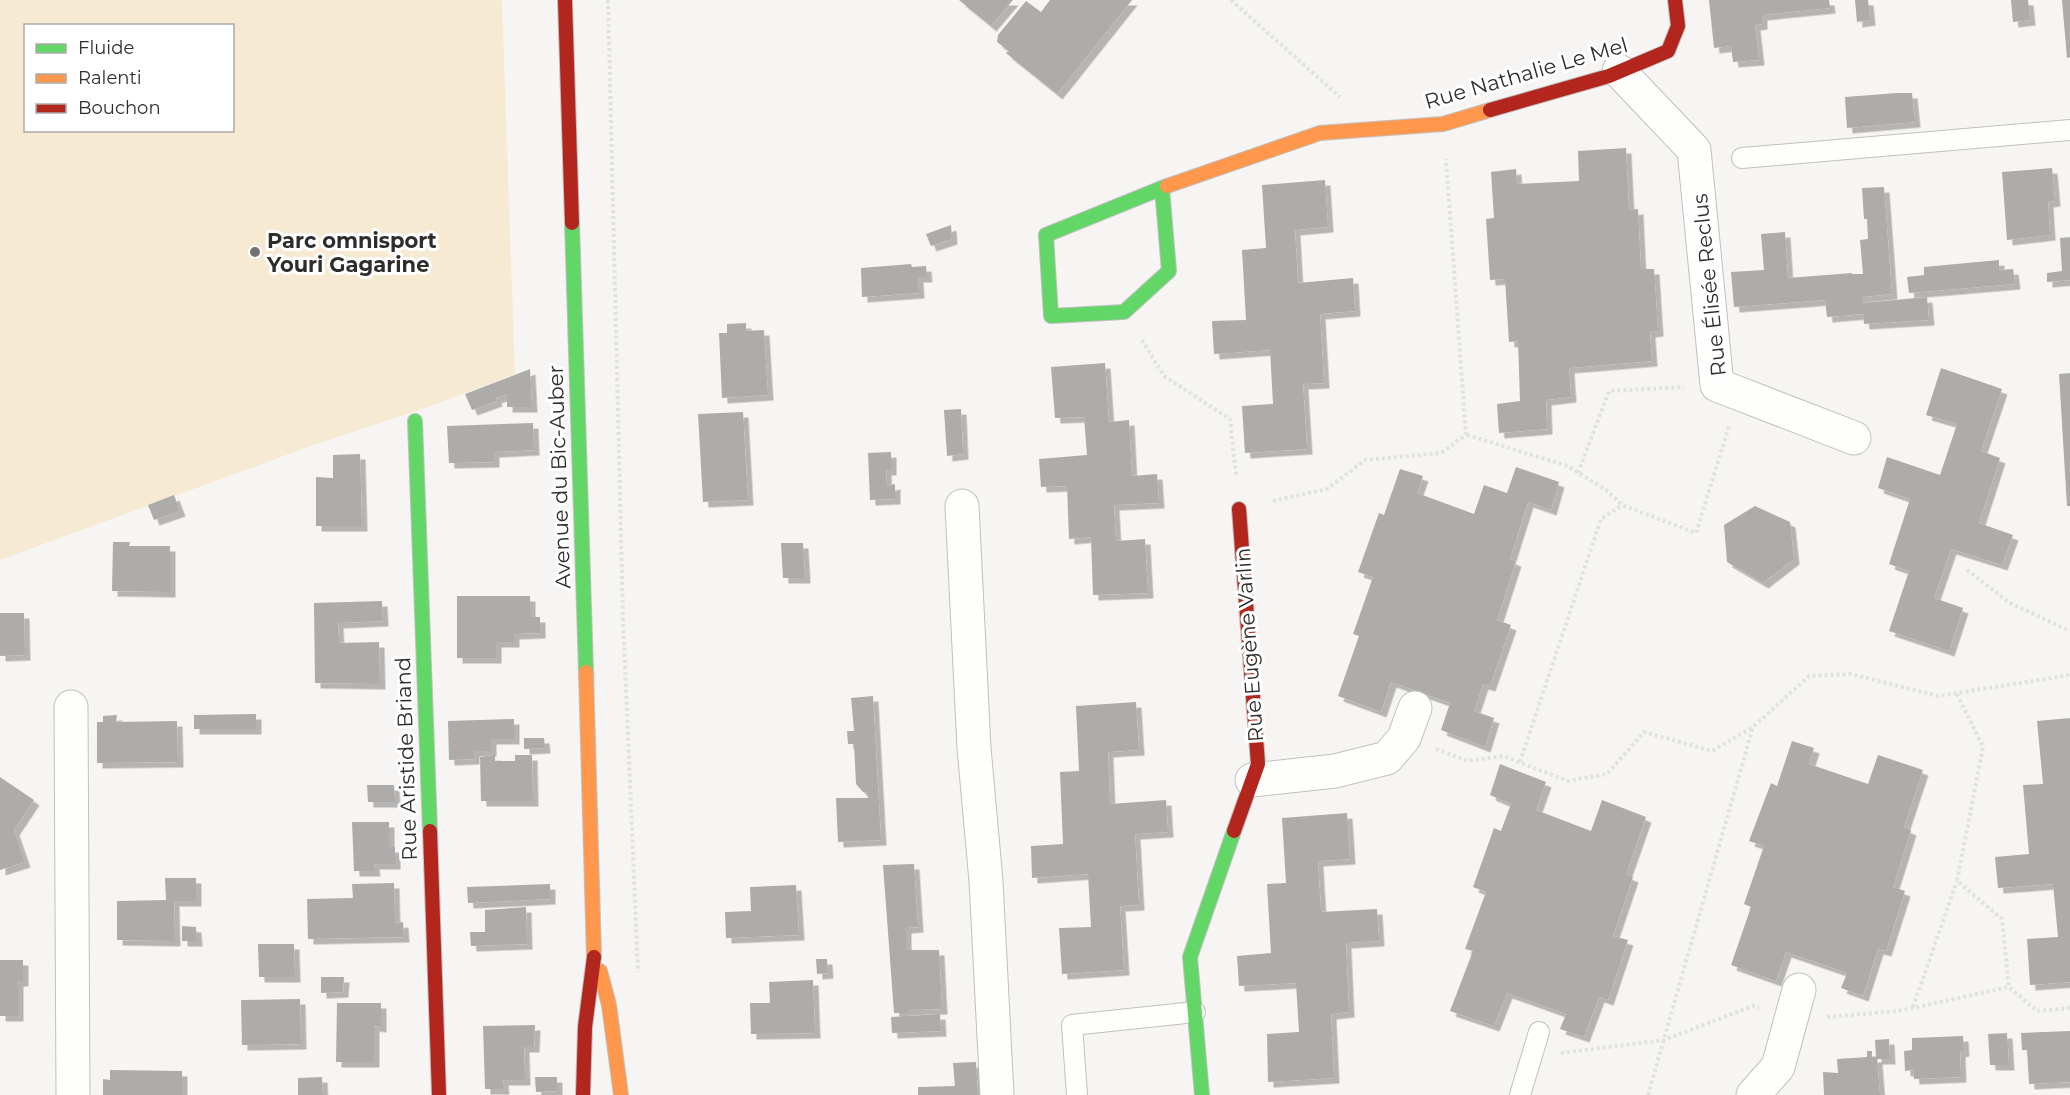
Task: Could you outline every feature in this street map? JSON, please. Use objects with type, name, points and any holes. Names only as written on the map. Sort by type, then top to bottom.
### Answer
[{"type":"street","name":"Avenue du Bic-Auber","points":[[565,0],[595,952],[585,1027],[583,1095]]},
{"type":"street","name":"Rue Nathalie Le Mel","points":[[1124,312],[1051,316],[1046,235],[1162,188],[1320,133],[1443,124],[1609,76],[1668,51],[1678,26],[1675,0]]},
{"type":"street","name":"Rue Élisée Reclus","points":[[1619,71],[1694,150],[1728,389],[1854,438]]},
{"type":"street","points":[[1124,312],[1169,271],[1162,188]]},
{"type":"street","name":"Rue Aristide Briand","points":[[416,421],[439,1095]]},
{"type":"street","points":[[962,506],[974,748],[986,881],[997,1095]]},
{"type":"street","name":"Rue Eugène Varlin","points":[[1202,1095],[1190,957],[1258,764],[1239,509]]},
{"type":"street","points":[[71,707],[73,1095]]},
{"type":"street","points":[[1252,780],[1335,771],[1387,758],[1409,723]]},
{"type":"street","name":"Avenue du Bic-Auber","points":[[595,952],[609,1005],[621,1095]]},
{"type":"street","points":[[1753,1095],[1778,1067],[1799,990]]},
{"type":"lane","points":[[1742,158],[2070,130]]},
{"type":"lane","points":[[1077,1095],[1072,1025],[1195,1011]]},
{"type":"lane","points":[[1520,1095],[1539,1032]]},
{"type":"path","points":[[608,0],[623,618],[638,973]]},
{"type":"path","points":[[1231,0],[1376,129]]},
{"type":"path","points":[[1443,124],[1466,435]]},
{"type":"path","points":[[1124,312],[1164,376],[1230,418],[1239,509],[1327,489],[1365,460],[1442,453],[1466,435]]},
{"type":"path","points":[[1466,435],[1568,466],[1578,473],[1606,490],[1622,505],[1696,533],[1728,389],[1610,391],[1578,473]]},
{"type":"path","points":[[1520,762],[1601,519],[1622,505]]},
{"type":"path","points":[[1966,570],[2010,603],[2070,630]]},
{"type":"path","points":[[1409,723],[1468,761],[1503,756],[1568,781],[1607,774],[1644,732],[1712,751],[1753,727],[1809,676],[1851,674],[1938,696],[2070,675]]},
{"type":"path","points":[[1913,1008],[1957,881],[1983,747],[1957,694]]},
{"type":"path","points":[[1648,1095],[1753,727]]},
{"type":"path","points":[[1957,881],[2002,919],[2009,987],[2037,1011],[2070,1008]]},
{"type":"shaded area","name":"Parc omnisport Youri Gagarine","points":[[0,0],[502,0],[515,374],[437,404],[311,446],[0,560]]},
{"type":"building","points":[[959,0],[1013,0],[991,26]]},
{"type":"building","points":[[1050,0],[1132,0],[1057,94],[1006,53],[1009,51],[997,42],[998,35],[1026,1],[1041,12]]},
{"type":"building","points":[[1709,0],[1829,0],[1830,8],[1762,15],[1762,24],[1755,25],[1759,60],[1733,62],[1731,46],[1714,48]]},
{"type":"building","points":[[1855,0],[1868,0],[1870,20],[1857,22]]},
{"type":"building","points":[[2011,0],[2028,0],[2030,20],[2013,22]]},
{"type":"building","points":[[2062,0],[2070,0],[2070,57],[2067,58]]},
{"type":"building","points":[[1912,93],[1915,122],[1847,128],[1845,97]]},
{"type":"building","points":[[1626,148],[1629,210],[1638,209],[1641,269],[1654,269],[1658,331],[1650,332],[1652,361],[1569,368],[1571,397],[1546,400],[1547,429],[1499,433],[1497,404],[1520,401],[1518,341],[1509,342],[1505,279],[1490,280],[1486,219],[1494,218],[1491,172],[1516,169],[1517,184],[1579,181],[1578,151]]},
{"type":"building","points":[[2052,168],[2055,201],[2048,202],[2050,235],[2007,240],[2002,172]]},
{"type":"building","points":[[1325,180],[1328,227],[1295,230],[1298,283],[1353,278],[1355,311],[1320,314],[1324,383],[1303,384],[1307,449],[1245,453],[1242,406],[1273,404],[1270,350],[1214,354],[1212,321],[1246,320],[1242,250],[1266,248],[1262,185]]},
{"type":"building","points":[[1884,187],[1892,294],[1862,297],[1862,303],[1927,297],[1929,320],[1864,324],[1863,314],[1827,317],[1825,300],[1734,307],[1731,272],[1764,270],[1761,234],[1785,232],[1788,278],[1863,274],[1860,240],[1868,239],[1862,188]]},
{"type":"building","points":[[951,225],[952,239],[931,246],[926,234]]},
{"type":"building","points":[[2070,237],[2070,280],[2047,282],[2047,273],[2062,271],[2060,238]]},
{"type":"building","points":[[1999,260],[1999,270],[2013,269],[2015,284],[1909,293],[1907,277],[1924,275],[1924,267]]},
{"type":"building","points":[[911,264],[912,267],[926,266],[927,277],[918,277],[919,293],[862,297],[861,268]]},
{"type":"building","points":[[746,323],[746,331],[764,330],[768,395],[722,398],[719,333],[727,333],[727,324]]},
{"type":"building","points":[[1105,363],[1109,422],[1129,420],[1132,476],[1157,474],[1159,503],[1114,505],[1116,541],[1145,539],[1148,593],[1093,595],[1091,537],[1069,539],[1067,486],[1041,487],[1039,459],[1087,455],[1084,417],[1055,418],[1051,367]]},
{"type":"building","points":[[1941,368],[2002,389],[1981,451],[2000,458],[1979,523],[2013,535],[2002,565],[1951,549],[1934,598],[1963,608],[1949,651],[1889,631],[1909,571],[1889,564],[1910,499],[1878,488],[1887,457],[1940,475],[1957,424],[1926,415]]},
{"type":"building","points":[[530,369],[532,407],[507,407],[507,394],[496,398],[497,401],[472,410],[465,394]]},
{"type":"building","points":[[2070,373],[2070,506],[2067,506],[2059,374]]},
{"type":"building","points":[[961,409],[963,454],[947,456],[944,410]]},
{"type":"building","points":[[743,412],[748,500],[703,502],[698,414]]},
{"type":"building","points":[[533,423],[534,450],[494,452],[494,462],[449,463],[447,426]]},
{"type":"building","points":[[891,452],[891,470],[886,470],[887,486],[895,484],[895,499],[870,500],[868,453]]},
{"type":"building","points":[[360,454],[362,526],[316,526],[316,477],[333,478],[333,455]]},
{"type":"building","points":[[1516,467],[1559,482],[1551,510],[1528,502],[1510,559],[1516,561],[1497,620],[1511,625],[1490,686],[1483,684],[1474,711],[1494,718],[1485,747],[1441,730],[1450,703],[1391,682],[1381,712],[1338,696],[1359,636],[1353,634],[1373,577],[1358,572],[1379,513],[1384,515],[1400,469],[1423,476],[1417,493],[1474,514],[1484,485],[1507,493]]},
{"type":"building","points":[[174,495],[180,511],[154,520],[148,505]]},
{"type":"building","points":[[1755,506],[1790,522],[1794,559],[1763,583],[1727,562],[1724,525]]},
{"type":"building","points":[[113,542],[130,542],[129,546],[170,546],[170,592],[112,591]]},
{"type":"building","points":[[781,543],[803,543],[805,578],[783,578]]},
{"type":"building","points":[[457,596],[530,596],[530,617],[540,617],[540,633],[514,634],[514,642],[496,642],[496,658],[457,658]]},
{"type":"building","points":[[382,601],[383,621],[338,623],[339,643],[379,642],[380,684],[315,683],[314,603]]},
{"type":"building","points":[[0,613],[24,613],[25,655],[0,656]]},
{"type":"building","points":[[873,696],[881,840],[838,842],[836,798],[868,798],[868,792],[863,792],[856,784],[854,744],[848,744],[847,731],[854,731],[851,698]]},
{"type":"building","points":[[1136,702],[1139,750],[1108,752],[1110,804],[1166,800],[1168,832],[1135,834],[1139,905],[1120,906],[1124,970],[1062,974],[1059,928],[1091,927],[1088,874],[1032,878],[1031,846],[1063,844],[1060,772],[1079,771],[1076,706]]},
{"type":"building","points":[[256,714],[256,729],[194,729],[194,715]]},
{"type":"building","points":[[117,715],[116,722],[177,721],[178,762],[97,763],[97,722],[103,722],[103,716]]},
{"type":"building","points":[[2070,718],[2070,982],[2030,985],[2027,939],[2058,937],[2053,884],[1998,888],[1995,857],[2029,854],[2023,785],[2043,784],[2037,721]]},
{"type":"building","points":[[514,719],[514,739],[491,739],[491,751],[474,751],[474,759],[449,760],[448,721]]},
{"type":"building","points":[[524,738],[544,738],[545,748],[524,749]]},
{"type":"building","points":[[1792,741],[1814,748],[1809,764],[1868,784],[1878,755],[1923,770],[1904,827],[1911,830],[1893,887],[1905,891],[1886,951],[1878,949],[1863,996],[1841,988],[1847,973],[1786,952],[1776,981],[1731,965],[1751,907],[1744,904],[1764,846],[1749,841],[1771,783],[1777,786]]},
{"type":"building","points":[[495,755],[495,761],[515,761],[515,755],[532,755],[533,801],[481,801],[480,757]]},
{"type":"building","points":[[1500,764],[1546,782],[1536,810],[1591,831],[1602,800],[1646,817],[1626,874],[1633,877],[1613,936],[1628,940],[1608,1000],[1599,997],[1584,1037],[1560,1029],[1566,1014],[1507,993],[1494,1026],[1450,1011],[1473,951],[1465,949],[1486,892],[1473,887],[1494,828],[1501,831],[1511,804],[1490,795]]},
{"type":"building","points":[[0,777],[34,800],[14,830],[25,862],[0,870]]},
{"type":"building","points":[[367,785],[394,785],[395,802],[368,802]]},
{"type":"building","points":[[1347,813],[1350,859],[1318,861],[1321,912],[1377,909],[1379,941],[1346,943],[1349,1012],[1331,1014],[1334,1078],[1268,1082],[1267,1034],[1299,1032],[1296,983],[1239,986],[1237,956],[1271,953],[1267,884],[1286,883],[1282,818]]},
{"type":"building","points":[[352,822],[389,822],[389,847],[395,847],[395,864],[374,864],[375,871],[354,871]]},
{"type":"building","points":[[914,864],[918,927],[906,928],[906,950],[939,950],[942,1009],[894,1013],[883,865]]},
{"type":"building","points":[[165,878],[196,878],[196,901],[174,901],[175,941],[117,940],[117,901],[166,900]]},
{"type":"building","points":[[394,883],[395,923],[403,922],[404,937],[308,939],[307,899],[353,898],[352,884]]},
{"type":"building","points":[[550,884],[550,899],[468,903],[467,887]]},
{"type":"building","points":[[796,885],[799,935],[726,938],[725,912],[751,911],[750,887]]},
{"type":"building","points":[[526,907],[527,944],[471,946],[470,932],[485,932],[485,910]]},
{"type":"building","points":[[182,926],[196,927],[197,941],[182,941]]},
{"type":"building","points":[[258,944],[294,944],[295,977],[259,977]]},
{"type":"building","points":[[816,959],[827,959],[828,973],[817,974]]},
{"type":"building","points":[[0,960],[23,960],[23,981],[18,981],[18,1016],[0,1016]]},
{"type":"building","points":[[321,977],[344,977],[343,992],[321,993]]},
{"type":"building","points":[[813,980],[815,1033],[751,1034],[750,1003],[770,1003],[769,982]]},
{"type":"building","points":[[300,999],[301,1044],[242,1045],[241,1000]]},
{"type":"building","points":[[337,1003],[381,1003],[381,1027],[374,1026],[374,1062],[336,1062]]},
{"type":"building","points":[[940,1014],[941,1031],[892,1033],[891,1017]]},
{"type":"building","points":[[535,1025],[534,1047],[524,1047],[525,1080],[503,1080],[504,1089],[485,1089],[483,1026]]},
{"type":"building","points":[[2070,1031],[2070,1082],[2029,1084],[2027,1050],[2022,1050],[2021,1033]]},
{"type":"building","points":[[2007,1033],[2009,1065],[1990,1065],[1988,1034]]},
{"type":"building","points":[[1963,1036],[1964,1051],[1960,1052],[1961,1077],[1914,1079],[1913,1070],[1905,1071],[1904,1051],[1912,1050],[1912,1038]]},
{"type":"building","points":[[1889,1039],[1890,1059],[1877,1059],[1880,1095],[1824,1095],[1823,1072],[1838,1073],[1837,1059],[1867,1057],[1867,1051],[1872,1051],[1872,1057],[1876,1057],[1875,1040]]},
{"type":"building","points":[[976,1062],[978,1095],[918,1095],[918,1087],[955,1086],[953,1063]]},
{"type":"building","points":[[110,1070],[182,1071],[182,1095],[103,1095],[103,1079],[110,1080]]},
{"type":"building","points":[[322,1077],[323,1095],[298,1095],[298,1078]]},
{"type":"building","points":[[535,1077],[557,1077],[557,1091],[536,1092]]},
{"type":"traffic: fast","points":[[1162,188],[1169,271],[1124,312],[1051,316],[1046,235],[1162,188],[1167,186]]},
{"type":"traffic: fast","points":[[572,223],[586,672]]},
{"type":"traffic: fast","points":[[415,421],[430,831]]},
{"type":"traffic: fast","points":[[1202,1095],[1190,957],[1234,831]]},
{"type":"traffic: slow","points":[[1167,186],[1320,133],[1443,124],[1490,110]]},
{"type":"traffic: slow","points":[[586,672],[594,957]]},
{"type":"traffic: slow","points":[[600,971],[609,1005],[621,1095]]},
{"type":"traffic: jam","points":[[565,0],[572,223]]},
{"type":"traffic: jam","points":[[1490,110],[1609,76],[1668,51],[1678,26],[1675,0]]},
{"type":"traffic: jam","points":[[1234,831],[1258,764],[1239,509]]},
{"type":"traffic: jam","points":[[430,831],[439,1095]]},
{"type":"traffic: jam","points":[[583,1095],[585,1027],[594,957]]},
{"type":"place","name":"Parc omnisport Youri Gagarine","points":[[255,252]]}]
